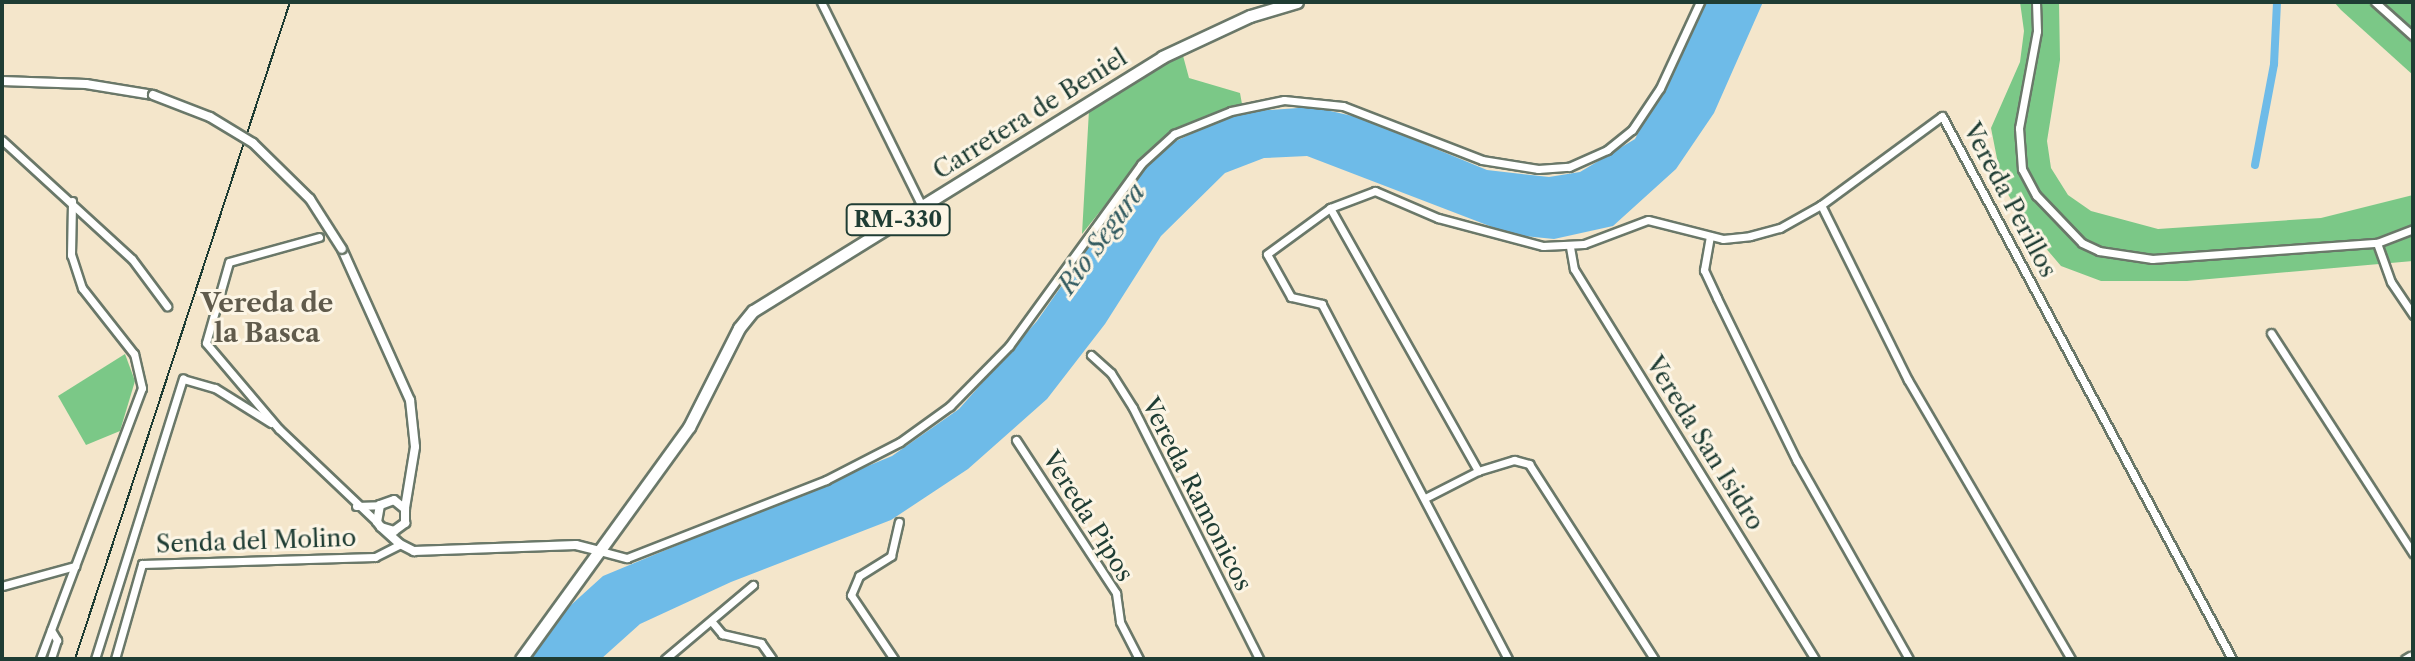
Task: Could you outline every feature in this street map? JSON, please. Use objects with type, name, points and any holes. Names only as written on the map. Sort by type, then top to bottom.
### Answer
[{"type":"main road","name":"Carretera de Beniel","points":[[600,551],[689,427],[748,317],[799,279],[1162,57],[1250,16],[1297,2]]},
{"type":"main road","name":"RM-330","points":[[521,659],[600,551]]},
{"type":"street","points":[[821,2],[922,206]]},
{"type":"street","points":[[319,237],[229,262],[206,343],[279,429],[354,505],[400,544],[419,551],[576,545],[627,558],[826,480],[900,442],[950,406],[1009,346],[1141,164],[1174,134],[1231,111],[1284,100],[1343,106],[1482,160],[1538,169],[1569,167],[1607,150],[1632,130],[1660,88],[1700,2]]},
{"type":"street","points":[[2036,2],[2037,31],[2019,128],[2022,169],[2044,205],[2082,243],[2099,251],[2152,259],[2377,243],[2413,229]]},
{"type":"street","points":[[2375,2],[2413,36]]},
{"type":"street","points":[[2,81],[86,84],[153,95],[210,117],[253,143],[310,199],[342,249],[410,400],[415,447],[407,483],[400,544]]},
{"type":"street","name":"Vereda Perillos","points":[[1330,208],[1353,196],[1375,191],[1504,239],[1570,247],[1648,220],[1710,236],[1750,236],[1780,228],[1821,205],[1942,116],[2232,659]]},
{"type":"street","points":[[2,140],[132,259],[167,306]]},
{"type":"street","points":[[40,659],[143,382],[134,354],[82,288],[71,255],[72,201]]},
{"type":"street","points":[[1821,205],[1908,380],[2071,659]]},
{"type":"street","points":[[1478,471],[1330,208],[1267,254],[1291,297],[1322,304],[1508,659]]},
{"type":"street","points":[[1710,236],[1704,270],[1717,298],[1797,461],[1909,659]]},
{"type":"street","points":[[2377,243],[2391,282],[2413,315]]},
{"type":"street","name":"Vereda San Isidro","points":[[1570,247],[1574,269],[1815,659]]},
{"type":"street","points":[[2271,333],[2413,553]]},
{"type":"street","name":"Vereda Ramonicos","points":[[1091,355],[1111,373],[1133,408],[1259,659]]},
{"type":"street","points":[[95,659],[183,379],[215,388],[279,429]]},
{"type":"street","name":"Vereda Pipos","points":[[1016,440],[1116,593],[1120,622],[1139,659]]},
{"type":"street","points":[[1425,498],[1478,471],[1514,460],[1529,464],[1654,659]]},
{"type":"street","points":[[382,527],[384,503],[407,483]]},
{"type":"street","points":[[354,505],[384,503],[405,509]]},
{"type":"street","points":[[894,659],[851,595],[859,576],[891,556],[899,522]]},
{"type":"street","points":[[382,527],[402,527]]},
{"type":"street","name":"Senda del Molino","points":[[375,557],[389,547],[382,527]]},
{"type":"street","name":"Senda del Molino","points":[[115,659],[142,564],[375,557],[400,544]]},
{"type":"street","points":[[2,586],[75,566]]},
{"type":"street","points":[[665,659],[753,585]]},
{"type":"street","points":[[712,622],[722,634],[761,643],[772,659]]},
{"type":"street","points":[[51,630],[57,640],[51,659]]},
{"type":"green space","points":[[2020,2],[2059,2],[2060,60],[2047,141],[2051,168],[2068,195],[2091,211],[2158,229],[2321,218],[2413,195],[2413,261],[2187,281],[2101,281],[2061,266],[2026,225],[2002,184],[1991,128],[2020,62],[2024,31]]},
{"type":"green space","points":[[2334,2],[2413,2],[2413,75],[2341,10]]},
{"type":"green space","points":[[1182,52],[1189,78],[1240,93],[1242,104],[1177,130],[1145,155],[1082,234],[1089,110]]},
{"type":"green space","points":[[125,354],[135,381],[120,431],[86,445],[58,396]]},
{"type":"water","name":"Río Segura","points":[[1707,2],[1763,2],[1714,113],[1676,169],[1613,226],[1554,239],[1513,235],[1307,156],[1264,158],[1225,173],[1161,236],[1105,324],[1047,399],[968,469],[891,520],[731,582],[640,624],[601,659],[531,659],[561,614],[603,576],[892,456],[959,409],[1037,321],[1142,171],[1172,143],[1222,119],[1254,111],[1313,107],[1361,118],[1487,170],[1549,177],[1580,172],[1635,139]]},
{"type":"waterway","points":[[2255,165],[2274,64],[2277,2]]},
{"type":"railway","points":[[75,659],[290,2]]},
{"type":"district","name":"Vereda de la Basca","points":[[267,319]]}]
